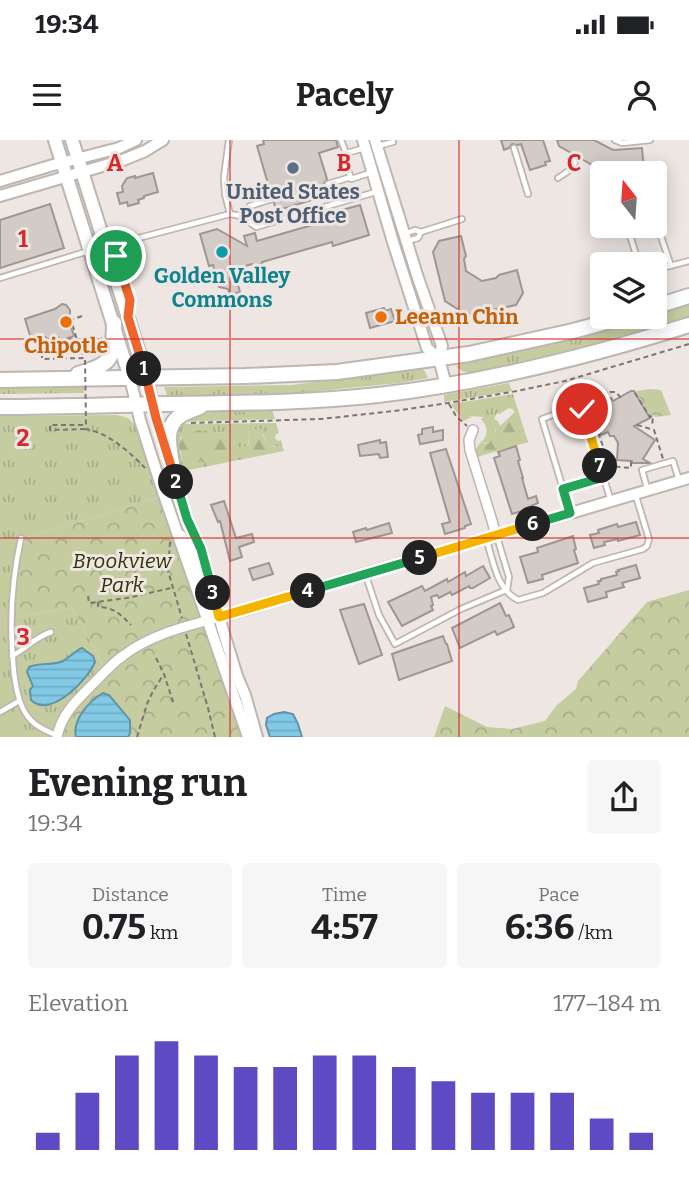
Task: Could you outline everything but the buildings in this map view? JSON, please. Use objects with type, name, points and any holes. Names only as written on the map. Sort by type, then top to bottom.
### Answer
[{"type":"highway","points":[[667,303],[689,296]]},
{"type":"highway","points":[[59,379],[97,368],[108,361],[112,353],[114,323]]},
{"type":"highway","points":[[0,407],[340,399],[446,386],[550,365],[689,325]]},
{"type":"highway","points":[[0,380],[350,371],[521,344],[590,326]]},
{"type":"highway","points":[[177,486],[169,441],[170,428],[175,420],[184,414],[209,404]]},
{"type":"main road","points":[[55,140],[130,378]]},
{"type":"main road","points":[[72,140],[146,378]]},
{"type":"main road","points":[[104,240],[130,240]]},
{"type":"main road","points":[[128,317],[130,300],[116,256],[120,246],[130,240]]},
{"type":"street","points":[[0,181],[119,148],[136,140]]},
{"type":"street","points":[[0,196],[136,155],[163,140]]},
{"type":"street","points":[[370,144],[373,173],[384,190],[406,238],[442,346],[439,359],[446,386]]},
{"type":"street","points":[[370,144],[384,190],[393,242],[427,348],[439,359]]},
{"type":"street","points":[[130,378],[174,525],[248,737]]},
{"type":"street","points":[[146,378],[187,519],[201,549],[219,617],[257,737]]},
{"type":"street","points":[[473,430],[469,440],[470,450],[495,535]]},
{"type":"street","points":[[57,736],[66,712],[123,655],[154,637],[684,479]]},
{"type":"street","points":[[174,525],[190,551],[213,612],[219,617]]},
{"type":"lane","points":[[229,140],[224,177],[230,214]]},
{"type":"lane","points":[[341,140],[346,153]]},
{"type":"lane","points":[[615,140],[622,143],[650,140]]},
{"type":"lane","points":[[351,177],[343,154],[370,144],[393,142]]},
{"type":"lane","points":[[514,148],[528,194]]},
{"type":"lane","points":[[558,178],[570,170],[575,162]]},
{"type":"lane","points":[[328,184],[373,173]]},
{"type":"lane","points":[[130,240],[230,214],[239,215],[256,227],[384,190]]},
{"type":"lane","points":[[239,215],[250,206],[272,199]]},
{"type":"lane","points":[[406,238],[415,230],[421,232],[462,219]]},
{"type":"lane","points":[[393,242],[418,238],[421,232]]},
{"type":"lane","points":[[661,238],[671,266]]},
{"type":"lane","points":[[0,278],[90,250],[104,240]]},
{"type":"lane","points":[[667,267],[689,261]]},
{"type":"lane","points":[[570,513],[541,419],[551,415],[582,409],[611,501]]},
{"type":"lane","points":[[648,490],[642,470],[673,461],[684,479]]},
{"type":"lane","points":[[563,489],[604,477]]},
{"type":"lane","points":[[507,590],[509,577],[495,535],[488,545],[499,579],[507,590],[514,599],[538,595],[590,564],[646,547],[649,539],[635,494]]},
{"type":"lane","points":[[21,538],[11,603],[12,656],[19,701],[33,722],[57,736]]},
{"type":"lane","points":[[366,574],[379,615],[395,643],[461,609],[507,590]]},
{"type":"lane","points":[[12,656],[27,644],[51,632]]},
{"type":"lane","points":[[0,712],[19,701]]},
{"type":"path","points":[[82,316],[71,320],[78,343],[106,338]]},
{"type":"path","points":[[97,353],[42,354],[42,359],[85,358],[86,425],[50,425],[50,430],[85,429],[101,434],[126,448],[148,472]]},
{"type":"path","points":[[587,404],[611,391],[621,398]]},
{"type":"path","points":[[635,393],[650,417],[653,416],[652,428],[665,463]]},
{"type":"path","points":[[448,403],[456,416],[473,430]]},
{"type":"path","points":[[591,415],[604,455]]},
{"type":"path","points":[[637,425],[652,428]]},
{"type":"path","points":[[607,466],[631,467],[631,461]]},
{"type":"path","points":[[170,540],[167,566],[182,630],[186,632],[215,737]]},
{"type":"path","points":[[88,596],[89,603],[172,587]]},
{"type":"path","points":[[97,601],[98,607],[117,611],[131,625]]},
{"type":"path","points":[[156,658],[174,705]]},
{"type":"path","points":[[137,737],[147,704],[164,674]]},
{"type":"green space","points":[[689,302],[689,319],[667,326],[667,308]]},
{"type":"green space","points":[[599,329],[657,329],[500,370],[469,373],[457,367],[460,362]]},
{"type":"green space","points":[[423,368],[428,378],[277,395],[177,396],[167,395],[164,387],[292,385]]},
{"type":"green space","points":[[509,383],[512,391],[444,402],[444,395]]},
{"type":"green space","points":[[84,385],[84,393],[0,394],[0,387]]},
{"type":"green space","points":[[661,390],[671,415],[650,416],[636,391]]},
{"type":"green space","points":[[513,394],[517,407],[497,413],[494,419],[496,435],[486,443],[481,442],[486,433],[481,419],[484,417],[469,416],[472,417],[463,421],[451,404]]},
{"type":"green space","points":[[517,407],[528,442],[477,457],[475,450],[481,442],[489,443],[496,435],[494,419],[500,426],[515,412],[512,409]]},
{"type":"green space","points":[[272,410],[275,419],[181,422],[195,413]]},
{"type":"green space","points":[[117,415],[128,418],[138,428],[160,497],[25,538],[17,573],[15,617],[72,608],[104,667],[65,707],[52,737],[0,737],[0,416]]},
{"type":"green space","points":[[276,423],[279,433],[275,438],[281,440],[282,446],[265,447],[262,429],[249,433],[250,445],[237,448],[231,429],[219,433],[194,433],[180,438],[180,452],[184,462],[193,465],[201,461],[204,463],[204,467],[183,471],[174,441],[179,424]]},
{"type":"green space","points":[[188,429],[218,433],[234,429],[237,448],[250,445],[248,437],[252,429],[262,429],[265,431],[263,435],[266,447],[282,446],[284,451],[204,467],[201,461],[186,469],[179,444]]},
{"type":"green space","name":"Brookview Park","points":[[160,497],[245,737],[61,737],[73,710],[108,674],[72,608],[15,617],[17,573],[25,538]]},
{"type":"green space","points":[[689,590],[689,737],[434,737],[445,706],[487,727],[512,729],[545,721],[556,706],[576,689],[578,681],[647,602]]},
{"type":"water","points":[[82,648],[93,656],[95,662],[77,687],[58,701],[48,704],[39,705],[31,700],[30,690],[33,686],[27,672],[29,667],[59,662]]},
{"type":"water","points":[[103,693],[109,695],[130,720],[128,737],[76,737],[79,718],[92,701]]},
{"type":"water","points":[[284,712],[293,714],[302,737],[270,737],[267,718]]},
{"type":"place","name":"United States Post Office","points":[[293,168]]},
{"type":"place","name":"Golden Valley Commons","points":[[222,252]]},
{"type":"place","name":"Leeann Chin","points":[[381,317]]},
{"type":"place","name":"Chipotle","points":[[66,322]]},
{"type":"route","points":[[116,256],[130,300],[128,317],[144,366],[156,418],[187,519],[201,549],[219,617],[570,513],[563,489],[604,477],[582,409]]}]
